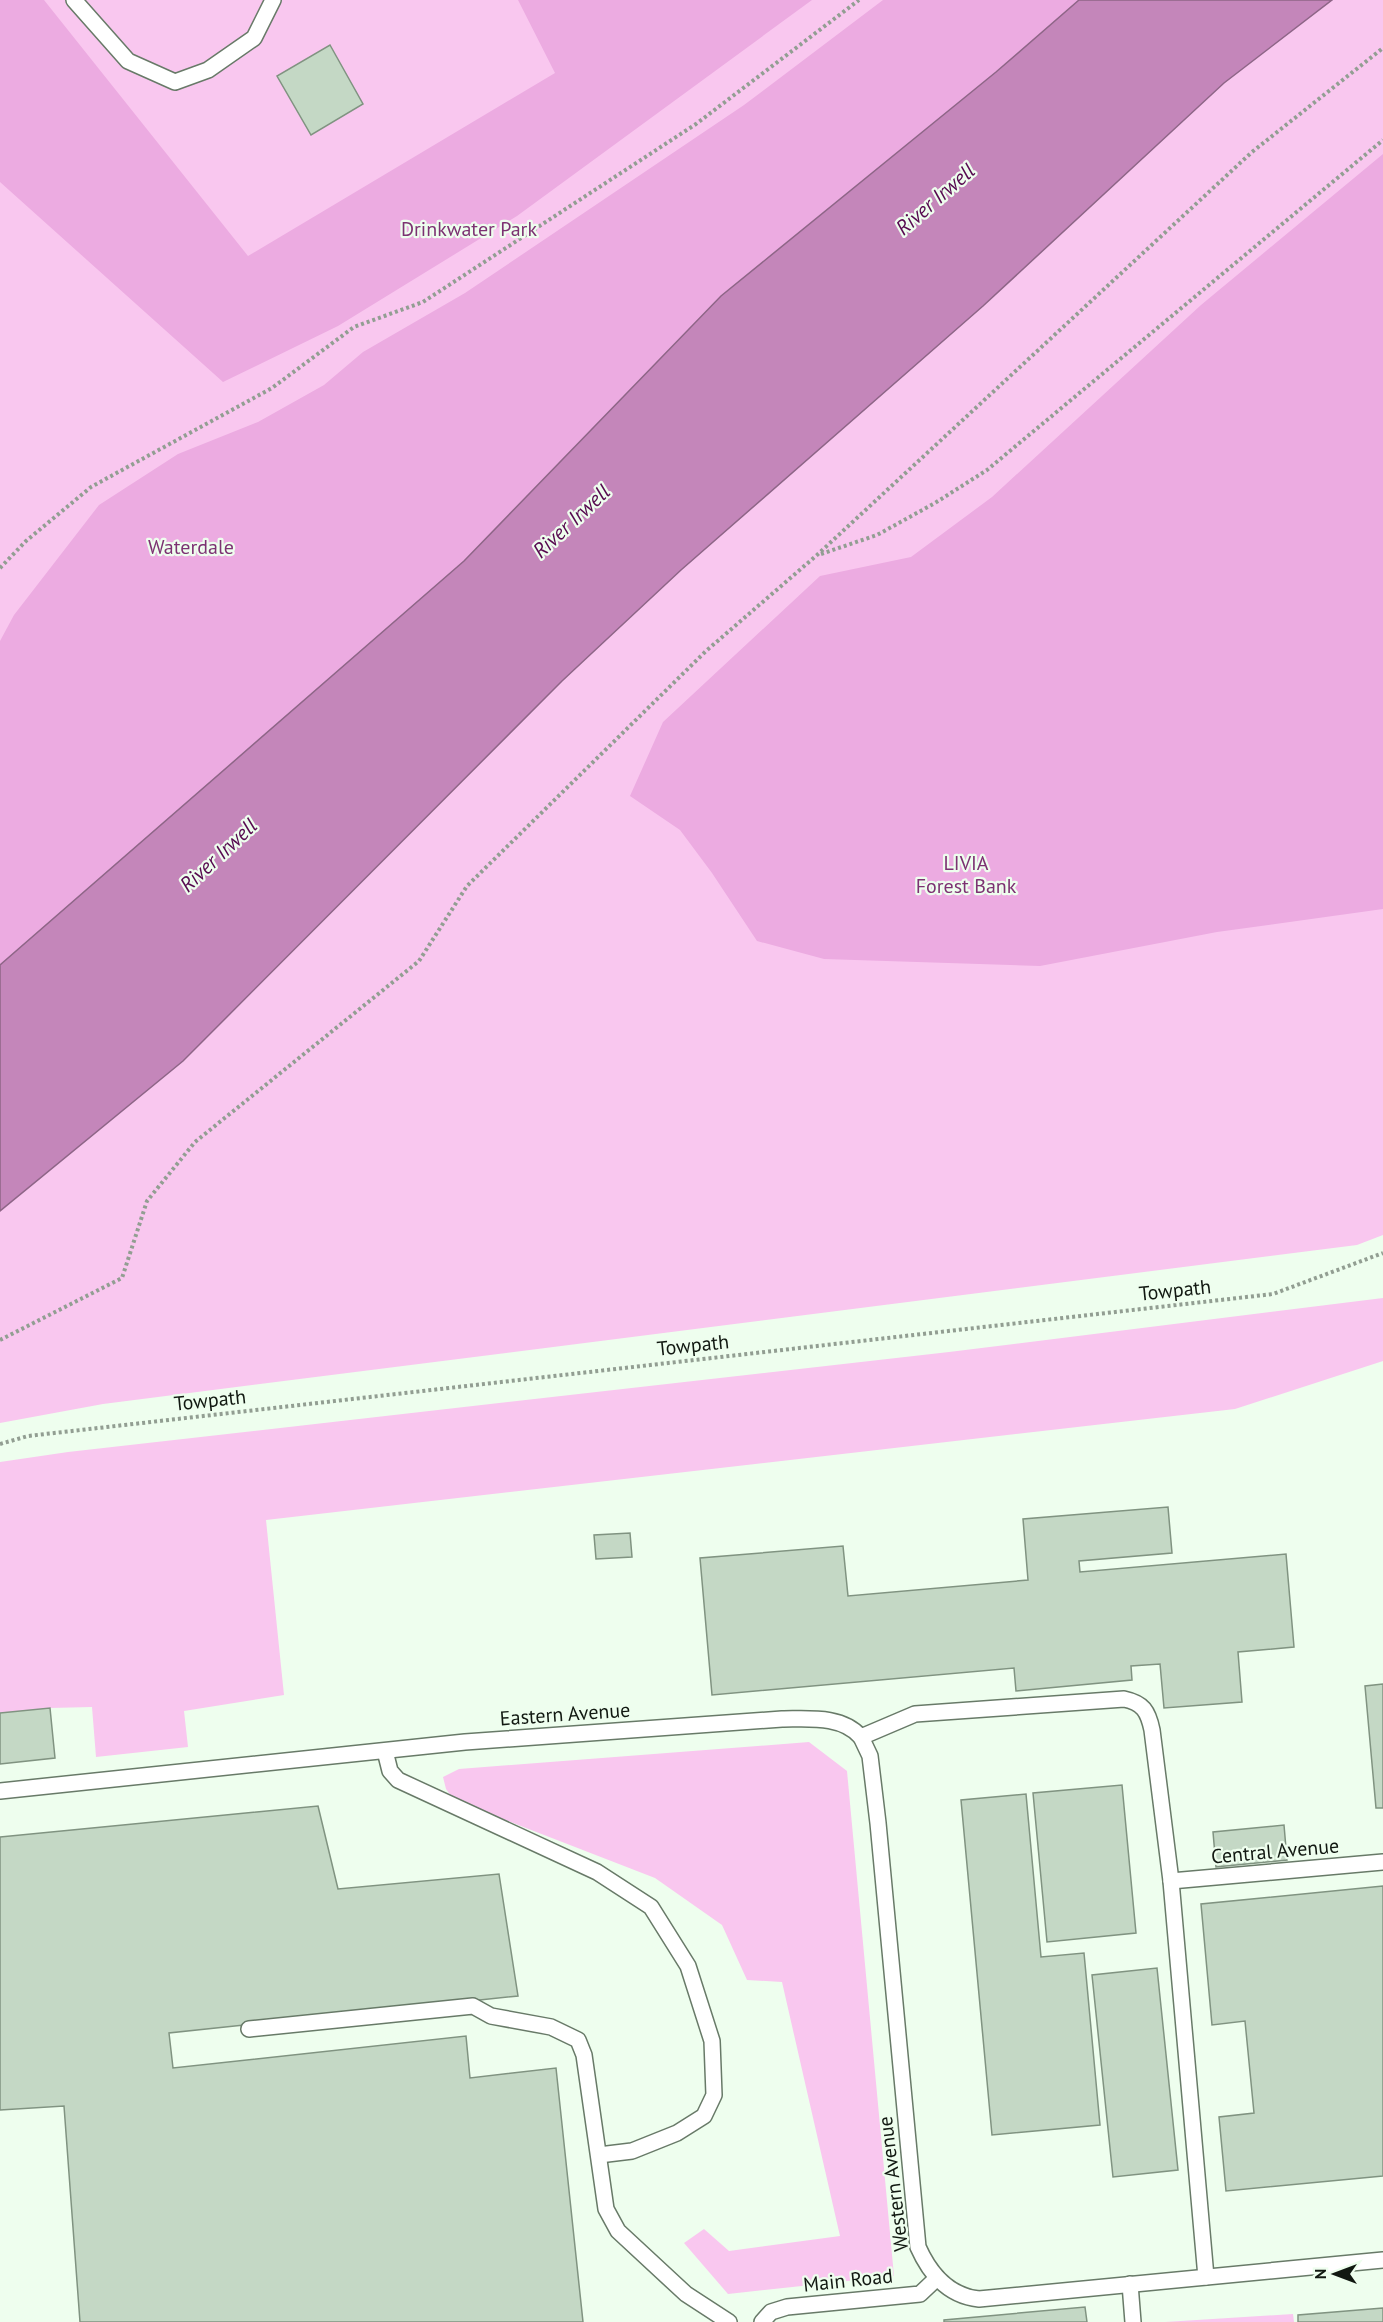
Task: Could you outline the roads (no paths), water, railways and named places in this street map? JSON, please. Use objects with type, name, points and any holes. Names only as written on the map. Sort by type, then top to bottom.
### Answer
[{"type":"lane","points":[[74,0],[128,61],[175,82],[208,70],[254,38],[273,0]]},
{"type":"lane","points":[[861,1737],[915,1714],[1124,1699],[1136,1701],[1144,1707],[1152,1730],[1171,1881],[1206,2277]]},
{"type":"lane","name":"Eastern Avenue","points":[[0,1791],[465,1742],[782,1719],[816,1719],[843,1724],[861,1737]]},
{"type":"lane","name":"Western Avenue","points":[[861,1737],[870,1756],[878,1823],[918,2247],[926,2265],[937,2278],[956,2294],[979,2299],[1383,2260]]},
{"type":"lane","points":[[385,1750],[390,1771],[398,1780],[597,1872],[651,1907],[688,1966],[711,2041],[714,2095],[704,2116],[676,2133],[632,2151],[598,2156]]},
{"type":"lane","name":"Central Avenue","points":[[1171,1881],[1383,1862]]},
{"type":"lane","points":[[249,2029],[473,2006],[490,2016],[551,2027],[578,2040],[584,2055],[606,2209],[618,2231],[686,2294],[729,2322]]},
{"type":"lane","name":"Main Road","points":[[762,2322],[771,2312],[787,2307],[920,2294],[937,2278]]},
{"type":"lane","points":[[1130,2284],[1133,2322]]},
{"type":"water","name":"River Irwell","points":[[1079,0],[1332,0],[1224,83],[983,306],[681,570],[562,681],[183,1061],[0,1211],[0,965],[464,561],[721,296],[996,72]]},
{"type":"park label","name":"Drinkwater Park","points":[[469,229]]},
{"type":"park label","name":"Waterdale","points":[[191,547]]},
{"type":"park label","name":"LIVIA Forest Bank","points":[[966,874]]}]
